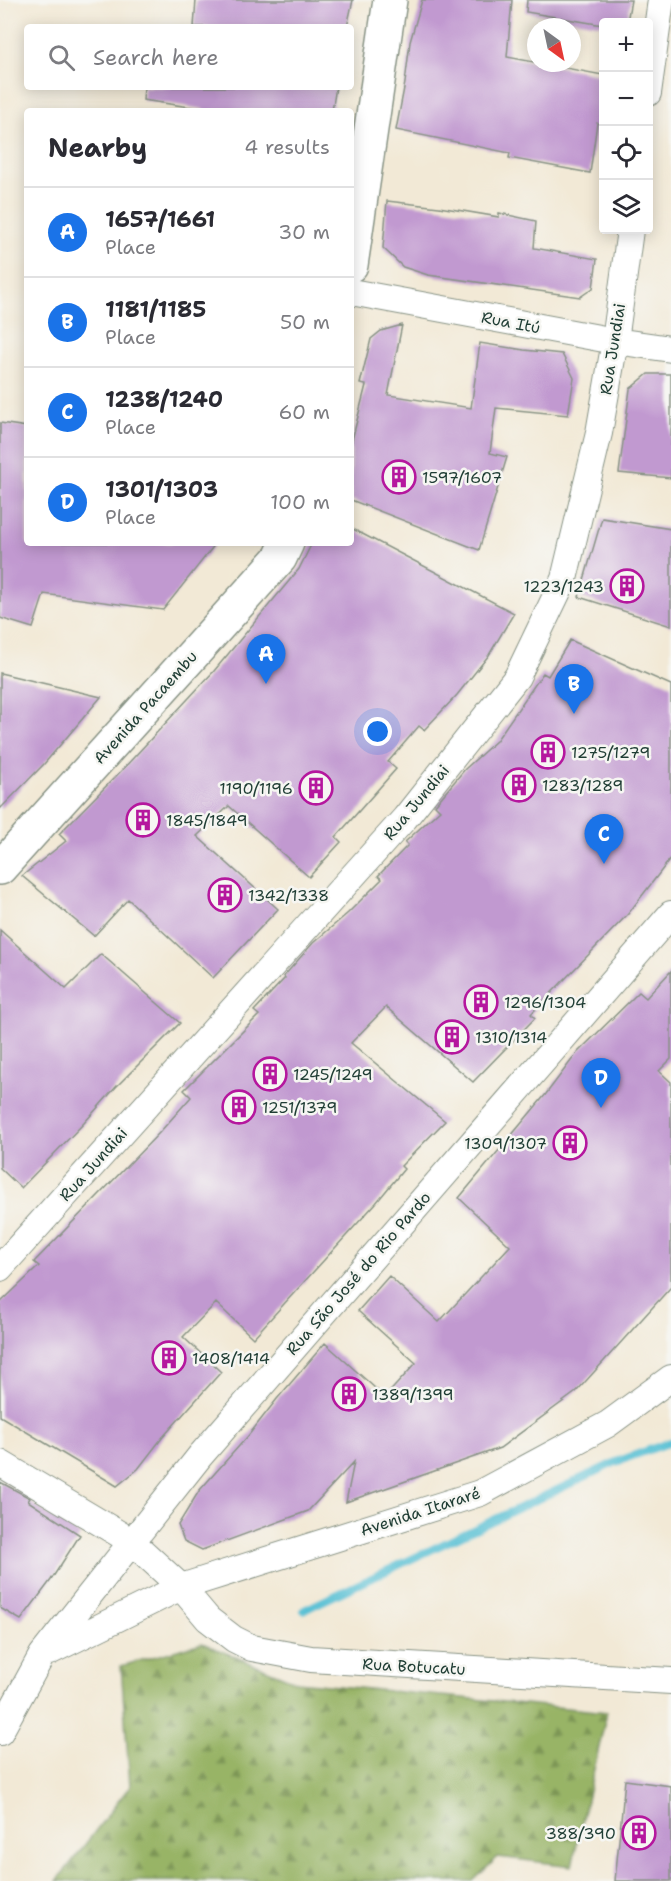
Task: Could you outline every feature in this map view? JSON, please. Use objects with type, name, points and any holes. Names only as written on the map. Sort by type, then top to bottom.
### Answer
[{"type":"main road","points":[[354,245],[390,0]]},
{"type":"main road","name":"Avenida Pacaembu","points":[[0,868],[280,558],[286,546]]},
{"type":"street","points":[[651,72],[661,0]]},
{"type":"street","name":"Rua Jundiai","points":[[0,1268],[405,818],[517,677],[564,579],[599,433],[615,341],[629,234]]},
{"type":"street","name":"Rua Itú","points":[[354,293],[671,350]]},
{"type":"street","name":"Rua São José do Rio Pardo","points":[[0,1732],[42,1655],[200,1456],[671,914]]},
{"type":"street","name":"Avenida Itararé","points":[[42,1655],[182,1587],[480,1493],[608,1424],[671,1378]]},
{"type":"street","name":"Rua Botucatu","points":[[0,1463],[131,1541],[182,1587],[208,1620],[234,1639],[252,1648],[310,1659],[671,1681]]},
{"type":"green space","points":[[202,1643],[297,1682],[607,1712],[572,1866],[498,1857],[473,1881],[57,1881],[130,1786],[121,1666]]},
{"type":"building","points":[[196,0],[353,0],[348,24],[194,24]]},
{"type":"building","points":[[422,0],[512,0],[507,57],[527,61],[527,72],[581,71],[599,74],[599,123],[597,123],[590,173],[509,158],[510,153],[396,130],[410,42]]},
{"type":"building","points":[[527,0],[631,0],[628,18],[599,18],[599,24],[581,21],[581,18],[562,18],[526,12]]},
{"type":"building","points":[[144,90],[336,90],[332,108],[196,108],[143,100]]},
{"type":"building","points":[[387,201],[499,217],[499,213],[536,221],[534,248],[597,259],[593,288],[580,297],[428,275],[403,267],[383,248]]},
{"type":"building","points":[[402,325],[388,395],[471,408],[480,343],[562,354],[574,378],[568,415],[496,408],[490,453],[507,457],[479,550],[354,501],[354,432],[366,385],[360,384],[371,339],[381,331]]},
{"type":"building","points":[[648,374],[671,374],[671,478],[619,473],[630,389]]},
{"type":"building","points":[[0,423],[24,427],[24,546],[214,546],[163,610],[44,594],[33,628],[0,618]]},
{"type":"building","points":[[602,518],[671,529],[671,626],[579,597]]},
{"type":"building","points":[[354,530],[514,613],[489,655],[457,695],[424,730],[419,726],[388,762],[396,769],[336,837],[341,842],[309,877],[229,806],[197,836],[278,909],[213,978],[128,899],[94,936],[22,876],[66,841],[59,834],[214,671],[299,569],[310,546],[354,546]]},
{"type":"building","points":[[570,640],[671,685],[671,858],[628,914],[531,1014],[535,1018],[473,1082],[386,1007],[351,1043],[445,1121],[401,1166],[404,1169],[376,1203],[253,1338],[216,1303],[183,1337],[221,1372],[162,1438],[138,1469],[117,1486],[0,1416],[0,1303],[39,1266],[34,1262],[191,1097],[184,1090],[259,1015],[254,1011],[313,943],[348,913],[382,879],[378,876],[408,845],[405,842],[440,810],[435,805],[465,769],[496,741],[543,673],[548,676]]},
{"type":"building","points":[[0,673],[101,697],[44,764],[0,809]]},
{"type":"building","points":[[0,930],[66,989],[101,954],[180,1023],[21,1188],[0,1168]]},
{"type":"building","points":[[671,971],[671,1059],[659,1071],[671,1082],[671,1287],[576,1392],[500,1448],[346,1502],[354,1462],[308,1511],[202,1550],[184,1541],[178,1525],[199,1491],[325,1343],[385,1397],[416,1363],[358,1311],[389,1276],[439,1322],[510,1246],[459,1198],[546,1094],[577,1053],[639,992],[646,998]]},
{"type":"building","points":[[0,1482],[30,1498],[28,1501],[80,1535],[51,1580],[21,1620],[0,1608]]},
{"type":"building","name":"388/390","points":[[625,1780],[671,1786],[671,1881],[615,1881]]},
{"type":"waterway","points":[[304,1610],[616,1462],[671,1442]]},
{"type":"place","name":"1597/1607","points":[[399,477]]},
{"type":"place","name":"1223/1243","points":[[627,586]]},
{"type":"place","name":"1657/1661","points":[[266,684]]},
{"type":"place","name":"1181/1185","points":[[574,714]]},
{"type":"place","name":"1275/1279","points":[[548,752]]},
{"type":"place","name":"1283/1289","points":[[519,785]]},
{"type":"place","name":"1190/1196","points":[[316,788]]},
{"type":"place","name":"1845/1849","points":[[143,820]]},
{"type":"place","name":"1238/1240","points":[[604,864]]},
{"type":"place","name":"1342/1338","points":[[225,895]]},
{"type":"place","name":"1296/1304","points":[[481,1002]]},
{"type":"place","name":"1310/1314","points":[[452,1037]]},
{"type":"place","name":"1245/1249","points":[[270,1074]]},
{"type":"place","name":"1251/1379","points":[[239,1107]]},
{"type":"place","name":"1301/1303","points":[[601,1108]]},
{"type":"place","name":"1309/1307","points":[[570,1143]]},
{"type":"place","name":"1408/1414","points":[[169,1358]]},
{"type":"place","name":"1389/1399","points":[[349,1394]]},
{"type":"place","name":"388/390","points":[[639,1833]]}]
